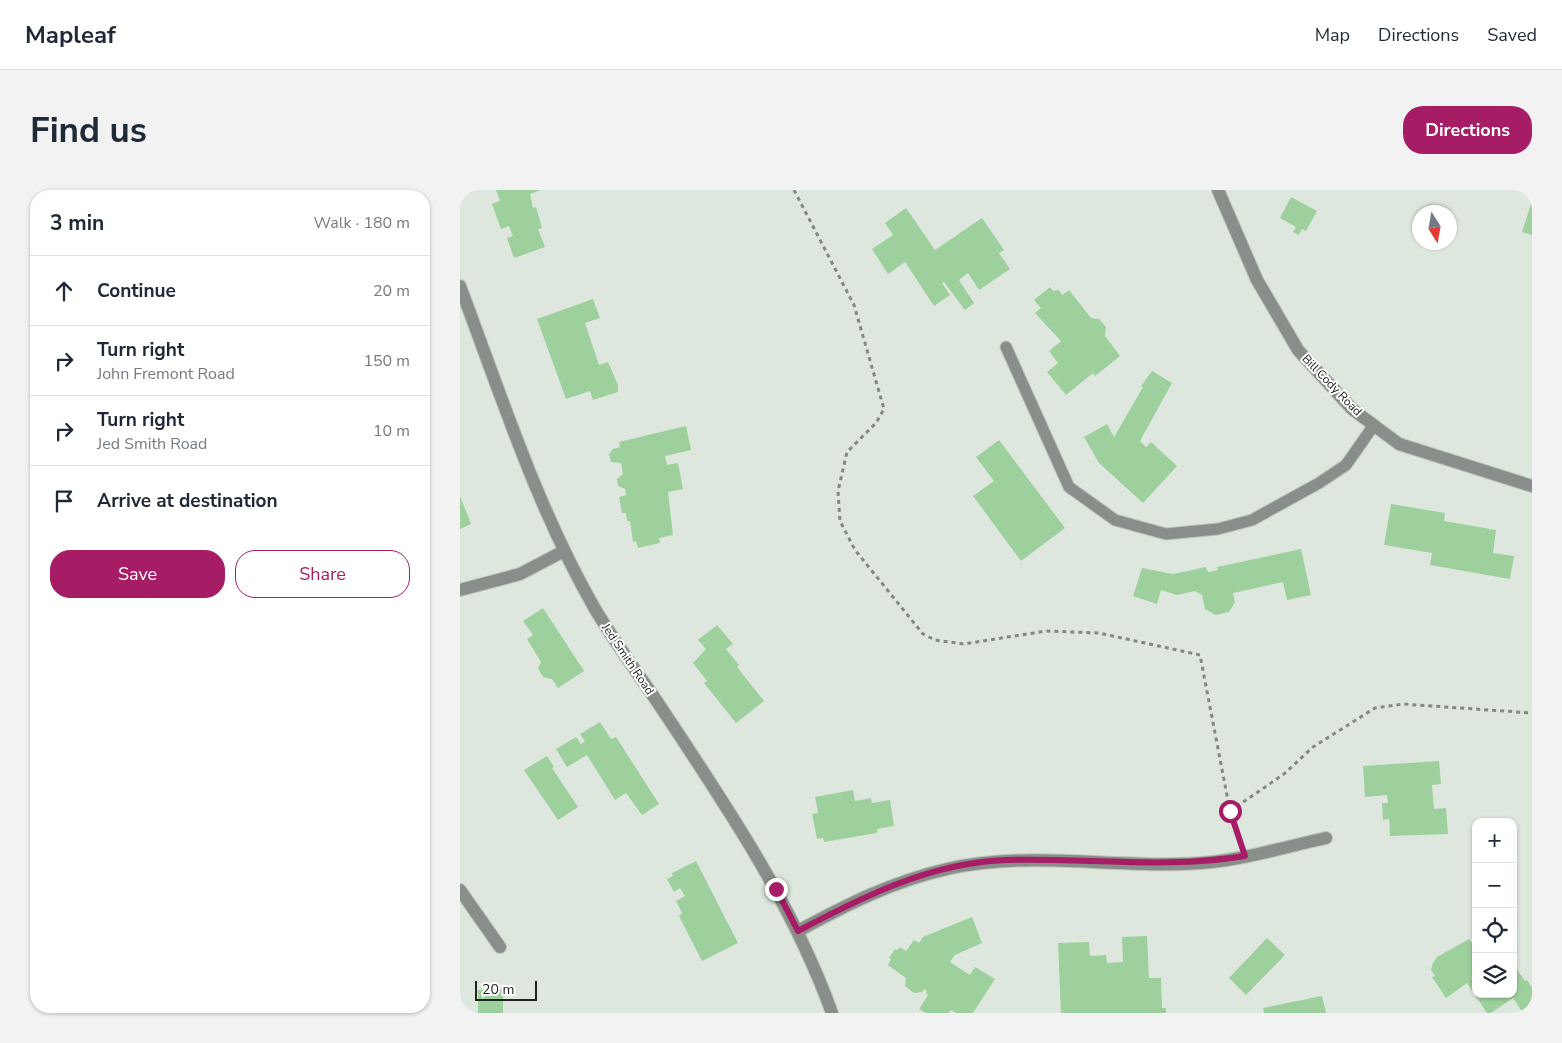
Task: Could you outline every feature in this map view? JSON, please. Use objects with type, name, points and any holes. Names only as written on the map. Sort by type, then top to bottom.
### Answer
[{"type":"street","name":"Bill Cody Road","points":[[1218,190],[1257,280],[1298,350],[1352,409],[1399,444],[1532,486]]},
{"type":"street","name":"Jed Smith Road","points":[[460,286],[526,460],[564,551],[596,610],[718,792],[776,889],[798,931],[832,1013]]},
{"type":"street","points":[[460,590],[520,574],[564,551]]},
{"type":"street","points":[[798,931],[857,899],[902,882],[948,869],[1006,860],[1211,862],[1326,838]]},
{"type":"street","points":[[460,890],[500,947]]},
{"type":"lane","points":[[1006,348],[1069,487],[1115,520],[1166,534],[1218,529],[1252,520],[1319,484],[1346,465],[1374,425]]},
{"type":"path","points":[[794,190],[854,306],[884,409],[876,423],[846,452],[838,491],[840,521],[855,550],[923,634],[935,640],[964,644],[1046,631],[1100,633],[1200,655],[1230,811],[1245,856]]},
{"type":"path","points":[[1230,811],[1284,774],[1313,747],[1375,708],[1403,704],[1532,713]]},
{"type":"building","points":[[496,190],[541,190],[530,194],[533,208],[536,207],[542,228],[538,229],[545,247],[514,258],[507,238],[513,236],[509,226],[501,229],[492,204],[500,201]]},
{"type":"building","points":[[1291,197],[1317,211],[1306,231],[1302,229],[1299,235],[1293,232],[1296,227],[1280,218]]},
{"type":"building","points":[[1532,201],[1532,235],[1522,232]]},
{"type":"building","points":[[906,208],[935,250],[982,218],[1004,250],[999,253],[1010,269],[979,290],[968,273],[959,280],[974,303],[965,310],[944,282],[942,283],[950,295],[934,306],[905,262],[888,274],[872,249],[893,235],[885,223]]},
{"type":"building","points":[[1050,287],[1053,291],[1059,290],[1062,295],[1069,290],[1091,318],[1099,319],[1106,327],[1105,336],[1120,356],[1095,376],[1093,373],[1066,395],[1047,372],[1058,363],[1049,351],[1061,341],[1035,313],[1041,308],[1034,300]]},
{"type":"building","points":[[593,299],[600,318],[585,323],[599,365],[608,362],[618,385],[618,392],[593,400],[590,391],[566,399],[537,319]]},
{"type":"building","points":[[1152,371],[1172,383],[1140,441],[1146,447],[1151,442],[1177,466],[1143,503],[1099,463],[1084,437],[1107,424],[1114,437],[1143,387],[1141,386]]},
{"type":"building","points":[[686,426],[691,450],[665,456],[667,465],[678,463],[683,489],[668,492],[673,535],[659,538],[660,543],[638,548],[636,541],[633,542],[630,521],[627,521],[626,513],[622,513],[619,497],[626,495],[625,489],[618,486],[617,479],[623,474],[621,463],[611,462],[609,454],[613,449],[620,447],[619,442]]},
{"type":"building","points":[[999,440],[1065,528],[1021,561],[973,496],[994,481],[976,457]]},
{"type":"building","points":[[460,496],[471,524],[460,529]]},
{"type":"building","points":[[1391,504],[1445,513],[1444,521],[1496,530],[1493,553],[1514,556],[1510,579],[1430,565],[1432,553],[1384,545]]},
{"type":"building","points":[[1301,549],[1311,595],[1287,600],[1283,582],[1233,593],[1235,602],[1229,612],[1215,615],[1205,609],[1202,595],[1195,591],[1177,595],[1161,590],[1157,604],[1133,596],[1142,568],[1173,574],[1206,567],[1208,572],[1218,570],[1217,567]]},
{"type":"building","points":[[543,608],[584,671],[558,688],[552,679],[543,677],[538,668],[541,662],[527,639],[533,635],[523,621]]},
{"type":"building","points":[[717,625],[733,644],[726,649],[739,665],[737,667],[764,701],[736,723],[704,683],[707,681],[693,663],[706,649],[698,640]]},
{"type":"building","points":[[600,722],[611,739],[616,737],[659,804],[642,815],[626,793],[615,800],[587,755],[567,767],[556,749],[576,737],[581,744],[585,741],[580,734]]},
{"type":"building","points":[[547,756],[554,767],[552,768],[578,807],[558,820],[524,770]]},
{"type":"building","points":[[1439,761],[1441,784],[1432,785],[1434,809],[1446,808],[1448,834],[1390,836],[1389,819],[1383,820],[1382,803],[1388,803],[1387,795],[1365,797],[1363,766]]},
{"type":"building","points":[[853,790],[855,801],[871,798],[872,803],[890,800],[894,826],[877,829],[877,833],[824,842],[823,838],[817,839],[812,814],[818,813],[815,797]]},
{"type":"building","points":[[696,861],[738,943],[702,961],[679,916],[682,913],[676,901],[685,896],[680,888],[674,892],[667,879],[673,876],[672,873]]},
{"type":"building","points":[[972,917],[982,943],[955,955],[950,962],[970,975],[975,967],[995,979],[973,1013],[956,1013],[951,1010],[949,1013],[926,1013],[919,1009],[928,995],[927,991],[924,989],[922,992],[914,993],[905,986],[906,978],[888,965],[891,959],[889,958],[895,949],[897,950],[900,947],[906,951],[914,940],[919,943],[923,937]]},
{"type":"building","points":[[1147,936],[1149,978],[1161,978],[1162,1008],[1166,1008],[1166,1013],[1061,1013],[1058,943],[1089,942],[1090,956],[1106,955],[1107,963],[1123,962],[1122,937]]},
{"type":"building","points":[[1267,938],[1285,955],[1246,995],[1229,978]]},
{"type":"building","points":[[1469,939],[1472,943],[1472,990],[1467,983],[1446,998],[1432,977],[1435,976],[1431,970],[1432,965],[1437,957]]},
{"type":"building","points":[[1517,970],[1532,988],[1532,1013],[1523,1013],[1513,998],[1517,998]]},
{"type":"building","points":[[503,989],[503,1013],[478,1013],[478,990]]},
{"type":"building","points":[[1322,996],[1326,1013],[1264,1013],[1263,1008]]},
{"type":"building","points":[[1477,998],[1513,998],[1491,1013],[1487,1013]]},
{"type":"route","points":[[776,889],[798,931],[857,899],[902,882],[948,869],[1006,860],[1154,863],[1211,862],[1245,856],[1230,811]]}]
